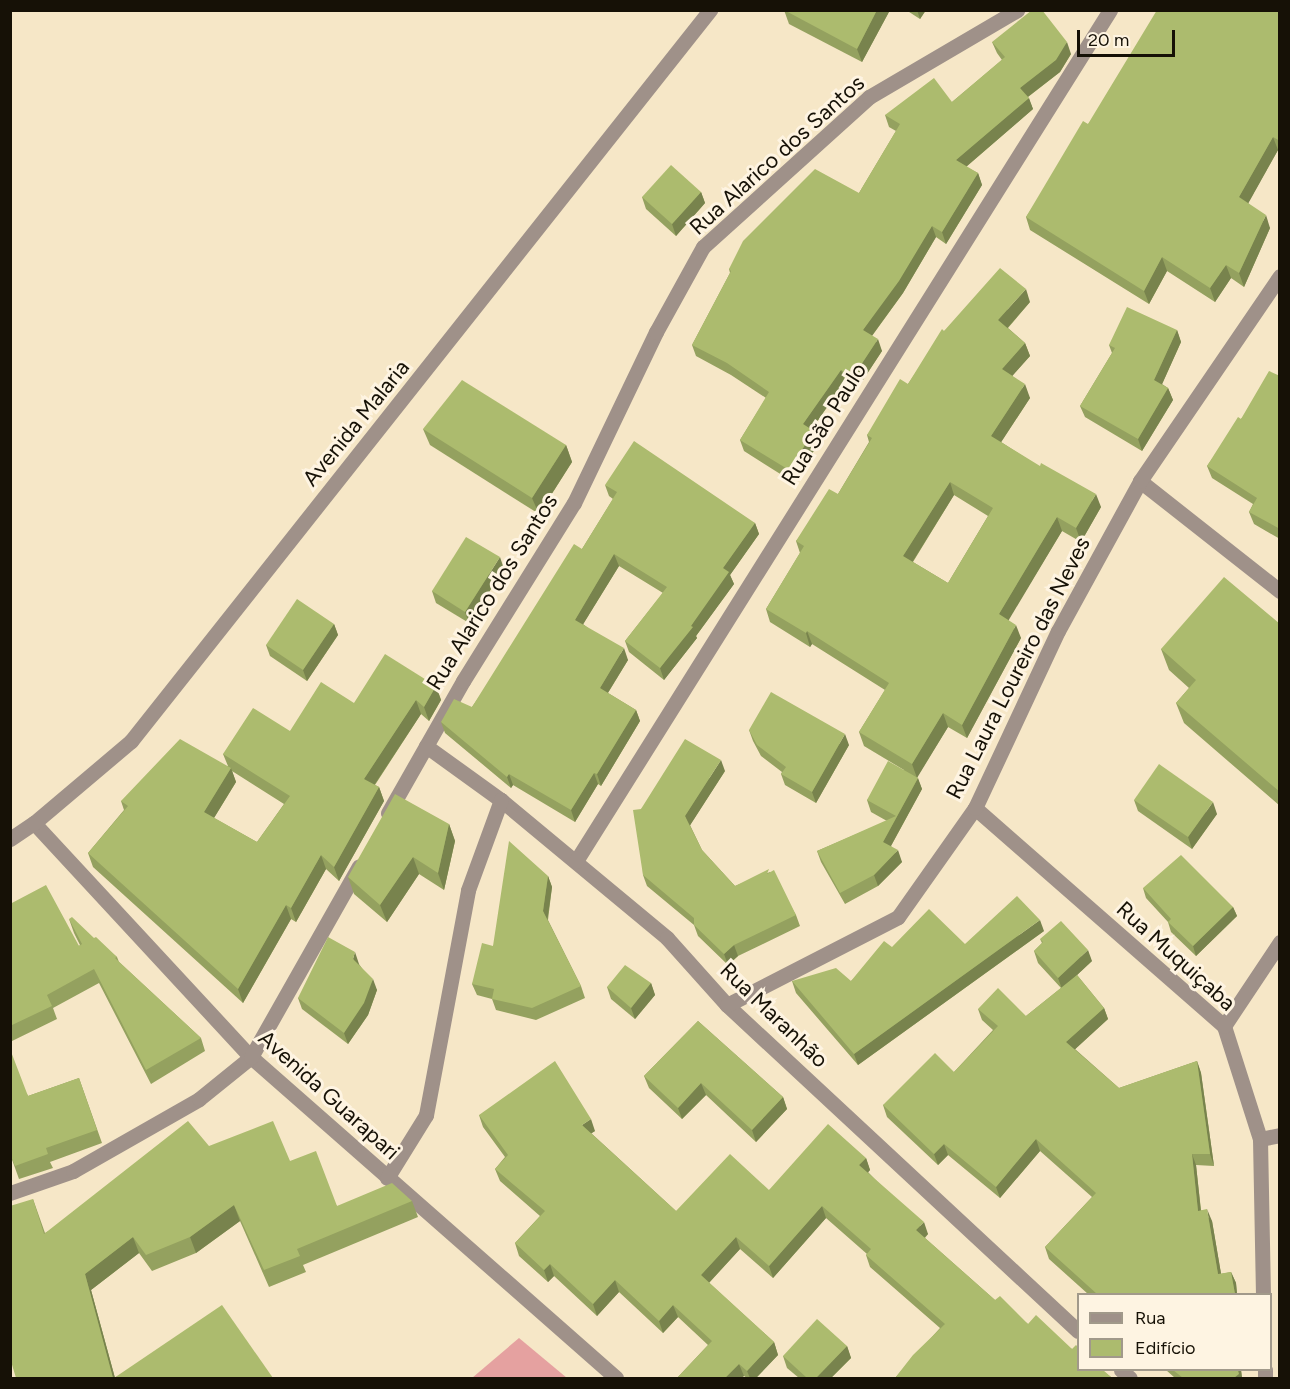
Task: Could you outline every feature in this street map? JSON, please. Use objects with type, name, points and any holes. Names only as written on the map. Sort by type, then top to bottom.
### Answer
[{"type":"street","name":"Avenida Malaria","points":[[10,839],[34,823],[131,741],[710,10]]},
{"type":"street","name":"Rua Alarico dos Santos","points":[[379,829],[463,681],[574,503],[656,332],[703,248],[869,97],[1017,10]]},
{"type":"street","name":"Rua São Paulo","points":[[576,861],[1110,10]]},
{"type":"street","name":"Rua Laura Loureiro das Neves","points":[[728,1005],[898,917],[975,808],[1058,631],[1140,481],[1280,276]]},
{"type":"street","points":[[1140,481],[1280,591]]},
{"type":"street","name":"Rua Maranhão","points":[[426,746],[501,800],[667,938],[728,1005],[1077,1330]]},
{"type":"street","points":[[387,1178],[426,1115],[468,890],[501,800]]},
{"type":"street","name":"Rua Muquiçaba","points":[[975,808],[1224,1026],[1260,1139],[1263,1293]]},
{"type":"street","name":"Avenida Guarapari","points":[[34,823],[251,1057],[616,1378]]},
{"type":"street","points":[[10,1193],[73,1171],[199,1099],[251,1057],[368,849]]},
{"type":"street","points":[[1224,1026],[1280,942]]},
{"type":"street","points":[[1260,1139],[1280,1135]]},
{"type":"shaded area","points":[[519,1338],[567,1378],[472,1378]]},
{"type":"building","points":[[784,10],[877,10],[857,49]]},
{"type":"building","points":[[1032,10],[1042,10],[1067,42],[1056,60],[1020,88],[1029,98],[956,160],[978,173],[942,232],[932,226],[899,281],[863,330],[878,339],[853,377],[841,370],[803,424],[814,431],[789,470],[740,440],[769,392],[727,363],[692,345],[731,271],[729,269],[743,241],[815,169],[859,193],[900,124],[885,115],[934,78],[952,102],[1005,57],[992,42]]},
{"type":"building","points":[[1157,10],[1280,10],[1280,141],[1273,137],[1239,197],[1266,215],[1239,273],[1226,265],[1210,288],[1162,257],[1144,291],[1026,217],[1083,121],[1088,124]]},
{"type":"building","points":[[671,165],[701,192],[672,224],[642,197]]},
{"type":"building","points":[[1000,268],[1026,289],[998,320],[1025,343],[1002,369],[1025,384],[991,436],[1040,466],[1041,463],[1096,494],[1076,528],[1057,517],[999,614],[1016,625],[962,725],[943,713],[912,764],[859,732],[889,683],[807,631],[806,633],[766,609],[804,546],[796,541],[829,489],[838,494],[872,438],[867,435],[900,379],[908,384],[942,329],[944,331]],"holes":[[[950,482],[993,508],[948,583],[903,556]]]},
{"type":"building","points":[[1127,307],[1177,330],[1154,380],[1168,388],[1138,439],[1080,406],[1115,348],[1109,345]]},
{"type":"building","points":[[1269,371],[1280,376],[1280,529],[1249,512],[1257,498],[1207,466],[1238,417],[1241,419]]},
{"type":"building","points":[[462,380],[566,445],[532,498],[423,429]]},
{"type":"building","points":[[634,441],[755,523],[723,568],[729,572],[691,626],[693,627],[660,668],[625,641],[667,587],[614,554],[575,620],[624,648],[600,688],[636,710],[597,774],[594,773],[571,810],[509,774],[507,777],[441,722],[454,699],[472,707],[574,544],[582,549],[617,492],[605,485]]},
{"type":"building","points":[[466,537],[500,557],[465,612],[432,591]]},
{"type":"building","points":[[1224,577],[1280,624],[1280,792],[1176,703],[1196,680],[1161,649]]},
{"type":"building","points":[[297,599],[334,624],[303,670],[266,645]]},
{"type":"building","points":[[385,654],[436,686],[424,707],[416,700],[364,779],[379,787],[334,867],[321,855],[291,908],[286,905],[238,989],[88,853],[128,806],[121,801],[180,739],[231,768],[204,812],[257,842],[290,796],[223,754],[253,708],[290,731],[321,682],[354,703]]},
{"type":"building","points":[[771,692],[845,734],[812,792],[781,774],[786,767],[757,745],[749,730]]},
{"type":"building","points":[[685,739],[721,760],[685,816],[702,850],[735,886],[769,869],[767,874],[774,870],[796,915],[734,945],[724,954],[694,925],[694,918],[643,875],[633,810],[641,809]]},
{"type":"building","points":[[888,761],[918,778],[883,842],[898,850],[874,875],[840,893],[817,851],[896,816],[867,800]]},
{"type":"building","points":[[1159,764],[1213,802],[1188,837],[1134,800]]},
{"type":"building","points":[[395,794],[449,824],[438,873],[413,857],[380,905],[348,877]]},
{"type":"building","points":[[509,841],[548,876],[543,911],[581,986],[532,1008],[492,999],[494,989],[472,984],[482,943],[493,946]]},
{"type":"building","points":[[1181,855],[1233,907],[1193,946],[1168,922],[1171,919],[1143,888]]},
{"type":"building","points":[[46,885],[79,946],[82,944],[69,919],[72,917],[94,938],[96,937],[117,957],[115,958],[201,1038],[146,1070],[94,969],[47,995],[52,1006],[10,1026],[10,904]]},
{"type":"building","points":[[1017,896],[1040,920],[854,1054],[792,981],[836,968],[851,981],[884,941],[892,947],[929,909],[965,944]]},
{"type":"building","points":[[1061,921],[1088,950],[1058,978],[1034,951],[1043,942],[1040,939]]},
{"type":"building","points":[[328,937],[355,952],[353,959],[373,979],[364,1003],[344,1033],[298,998]]},
{"type":"building","points":[[625,965],[651,983],[631,1008],[607,987]]},
{"type":"building","points":[[1077,975],[1104,1008],[1066,1042],[1119,1088],[1197,1061],[1210,1154],[1192,1154],[1198,1211],[1207,1209],[1218,1274],[1231,1272],[1235,1293],[1096,1293],[1045,1247],[1096,1193],[1036,1139],[996,1187],[944,1144],[934,1154],[883,1105],[935,1053],[954,1072],[998,1026],[978,1009],[998,988],[1026,1016]]},
{"type":"building","points":[[698,1021],[783,1097],[752,1130],[701,1083],[678,1108],[644,1076]]},
{"type":"building","points":[[10,1049],[28,1096],[79,1078],[97,1130],[46,1148],[48,1154],[15,1166],[10,1154]]},
{"type":"building","points":[[555,1061],[591,1119],[582,1125],[676,1211],[730,1154],[769,1190],[828,1124],[866,1158],[859,1165],[924,1222],[916,1230],[995,1300],[1000,1296],[1028,1324],[1036,1315],[1072,1349],[1076,1345],[1077,1371],[1104,1371],[1111,1377],[895,1378],[913,1355],[945,1324],[866,1255],[871,1249],[822,1206],[769,1266],[736,1237],[701,1275],[774,1342],[747,1371],[739,1364],[725,1378],[677,1378],[712,1341],[673,1305],[659,1321],[615,1280],[593,1304],[550,1264],[544,1270],[515,1243],[545,1211],[495,1169],[508,1155],[479,1115]]},
{"type":"building","points":[[188,1121],[209,1146],[273,1121],[290,1161],[316,1151],[337,1206],[392,1183],[412,1201],[297,1249],[300,1256],[264,1270],[234,1205],[190,1237],[146,1255],[133,1237],[85,1274],[113,1378],[16,1378],[10,1358],[10,1206],[33,1199],[44,1234]]},
{"type":"building","points":[[222,1305],[273,1378],[114,1378]]},
{"type":"building","points":[[817,1319],[847,1346],[816,1378],[807,1378],[783,1356]]},
{"type":"building","points":[[1174,1371],[1238,1371],[1239,1374],[1234,1378],[1183,1378]]}]
